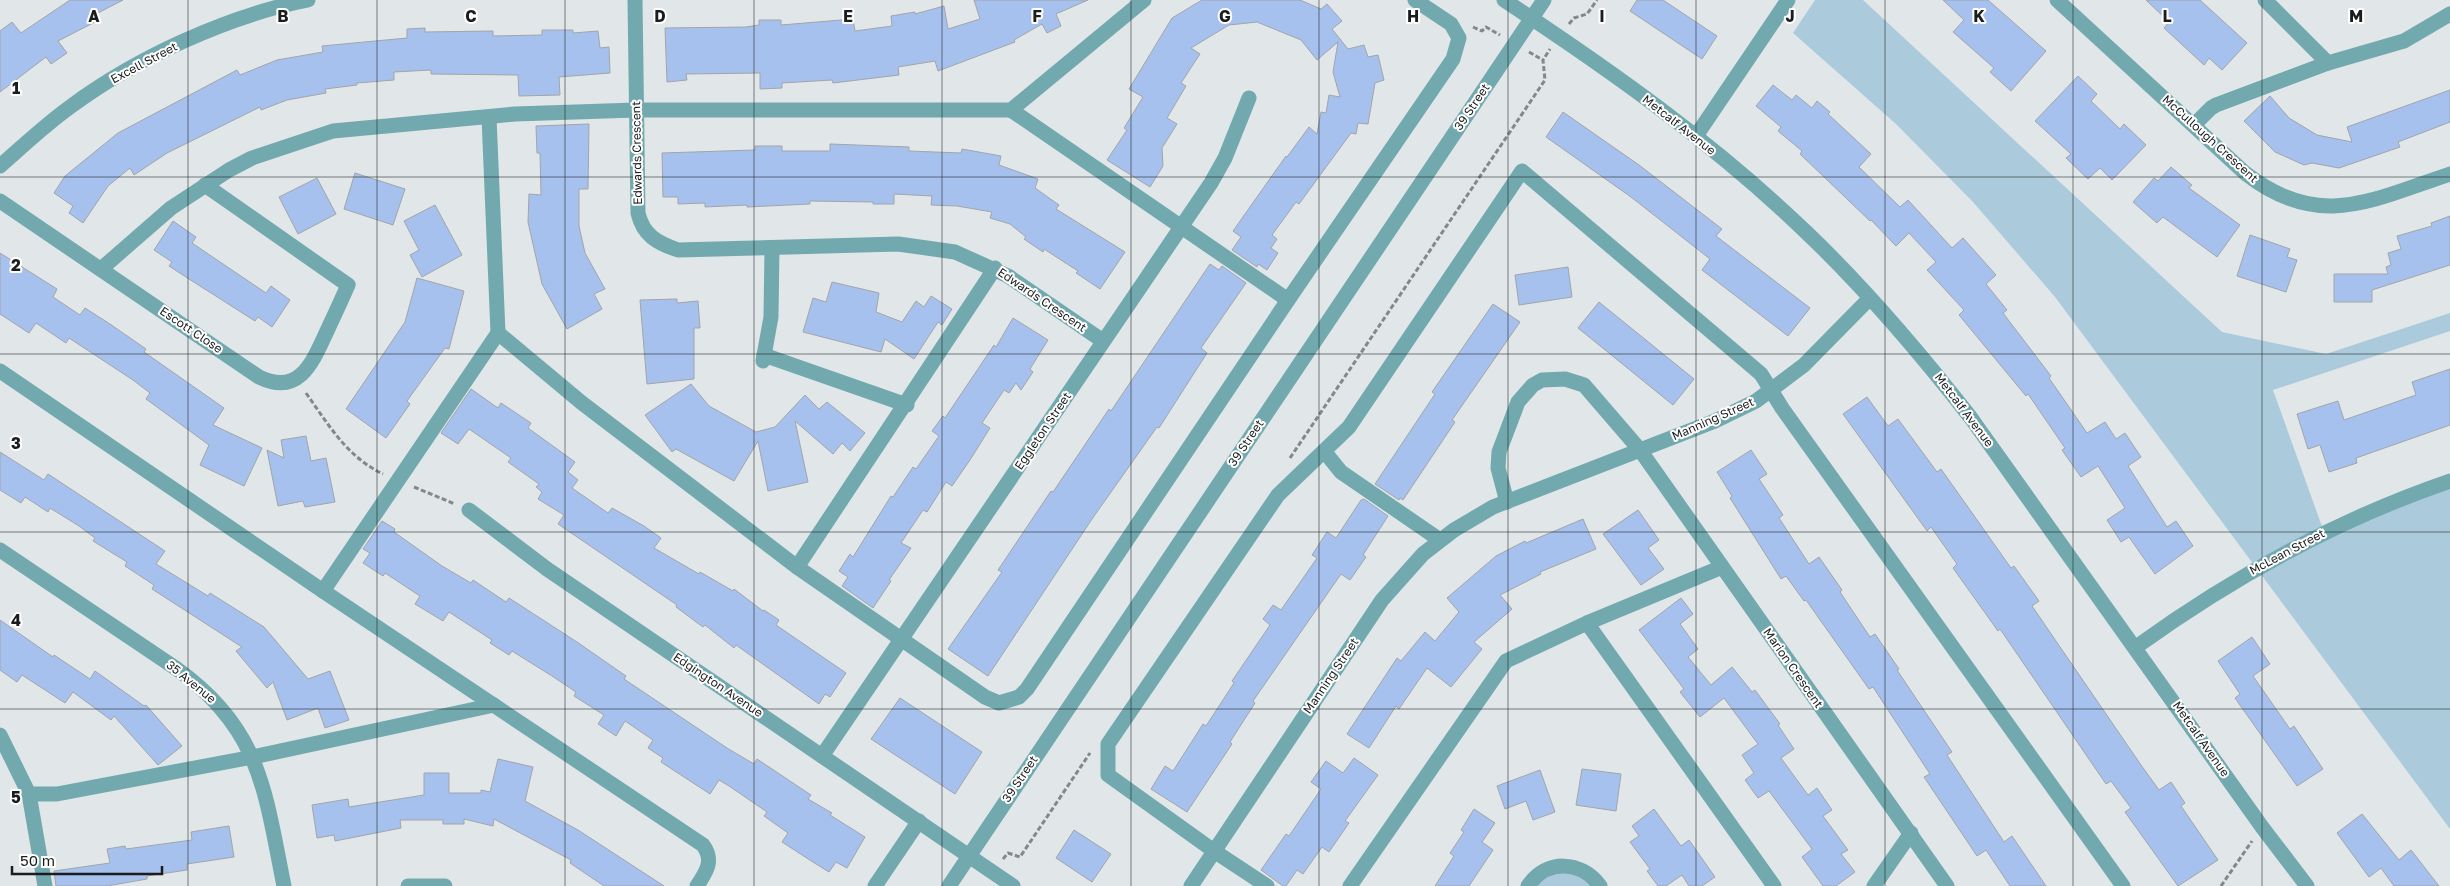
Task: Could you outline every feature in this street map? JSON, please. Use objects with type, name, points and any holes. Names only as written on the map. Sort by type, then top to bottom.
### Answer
[{"type":"street","name":"Excell Street","points":[[0,166],[71,106],[134,66],[225,25],[308,0]]},
{"type":"street","name":"Edwards Crescent","points":[[635,0],[638,213],[646,233],[664,246],[678,250],[916,245],[956,252],[995,268],[1103,341]]},
{"type":"street","points":[[1011,110],[1144,0]]},
{"type":"street","points":[[498,333],[582,403],[797,567],[985,697],[999,703],[1019,697],[1026,690],[1288,300],[1453,59],[1459,38],[1451,24],[1415,0]]},
{"type":"street","name":"Metcalf Avenue","points":[[1504,0],[1696,136],[1805,231],[1870,298],[1925,360],[1971,418],[2136,647],[2262,827],[2307,886]]},
{"type":"street","name":"39 Street","points":[[949,886],[1544,0]]},
{"type":"street","points":[[1696,136],[1788,0]]},
{"type":"street","name":"McCullough Crescent","points":[[2057,0],[2261,185],[2284,198],[2299,203],[2333,207],[2351,205],[2450,174]]},
{"type":"street","points":[[2264,0],[2328,63]]},
{"type":"street","points":[[2194,125],[2211,108],[2328,63],[2404,41],[2450,14]]},
{"type":"street","name":"Eggleton Street","points":[[822,756],[1219,171],[1249,98]]},
{"type":"street","points":[[101,269],[171,208],[205,185],[252,158],[333,130],[515,114],[636,110],[1011,110],[1288,300]]},
{"type":"street","points":[[323,590],[396,480],[498,333],[489,117]]},
{"type":"street","points":[[1267,886],[1214,851],[1108,775],[1108,744],[1278,494],[1349,427],[1522,171],[1761,374],[1793,424],[2123,886]]},
{"type":"street","points":[[205,185],[348,285],[315,358],[308,368],[296,379]]},
{"type":"street","name":"Escott Close","points":[[0,201],[259,377],[275,383],[296,379]]},
{"type":"street","points":[[772,248],[773,298],[763,358],[907,405]]},
{"type":"street","points":[[797,567],[907,405],[995,268]]},
{"type":"street","name":"Manning Street","points":[[1190,886],[1382,600],[1409,567],[1440,540],[1479,515],[1507,502],[1715,421],[1756,401],[1804,365],[1870,298]]},
{"type":"street","points":[[0,371],[703,844],[709,853],[710,861],[707,871],[697,886]]},
{"type":"street","points":[[1507,502],[1498,468],[1499,452],[1518,402],[1533,385],[1542,380],[1565,379],[1584,385],[1640,450]]},
{"type":"street","name":"Marion Crescent","points":[[1640,450],[1948,886]]},
{"type":"street","points":[[1324,451],[1341,472],[1440,540]]},
{"type":"street","name":"McLean Street","points":[[2136,647],[2220,590],[2286,552],[2378,507],[2450,481]]},
{"type":"street","name":"Edgington Avenue","points":[[469,510],[547,569],[1013,886]]},
{"type":"street","name":"35 Avenue","points":[[0,550],[177,669],[204,690],[233,722],[254,757],[266,792],[284,886]]},
{"type":"street","points":[[1350,886],[1506,661],[1587,623],[1722,567]]},
{"type":"street","points":[[1587,623],[1774,886]]},
{"type":"street","points":[[29,794],[57,794],[254,757],[494,704]]},
{"type":"street","points":[[0,734],[29,794],[45,886]]},
{"type":"street","points":[[875,886],[919,821]]},
{"type":"street","points":[[1874,886],[1911,834]]},
{"type":"street","points":[[1528,886],[1538,873],[1550,867],[1562,866],[1575,867],[1587,872],[1600,886]]},
{"type":"street","points":[[408,886],[445,886]]},
{"type":"path","points":[[1574,18],[1587,14],[1597,0]]},
{"type":"path","points":[[296,379],[346,447],[365,464],[396,480],[469,510]]},
{"type":"path","points":[[2221,886],[2262,827]]},
{"type":"shaded area","points":[[1815,0],[1863,0],[2222,332],[2326,354],[2450,313],[2450,331],[2273,390],[2324,532],[2450,481],[2450,829],[2055,297],[1973,202],[1896,124],[1793,33]]},
{"type":"shaded area","points":[[1562,865],[1600,886],[1528,886]]},
{"type":"building","points":[[70,0],[123,0],[94,15],[97,21],[58,41],[67,53],[51,64],[46,57],[0,92],[0,31],[12,22],[21,33]]},
{"type":"building","points":[[974,0],[1088,0],[1056,14],[1061,26],[1047,33],[1042,24],[1014,40],[1015,42],[938,71],[935,61],[898,67],[899,75],[833,83],[832,80],[782,83],[782,88],[760,89],[760,73],[686,74],[687,80],[667,82],[665,28],[746,27],[759,25],[759,20],[781,20],[781,25],[853,19],[855,31],[892,26],[891,16],[915,12],[915,14],[944,6],[948,29],[980,19]]},
{"type":"building","points":[[1202,0],[1300,0],[1321,9],[1327,4],[1342,21],[1332,29],[1348,49],[1364,45],[1368,57],[1378,55],[1384,80],[1375,83],[1368,124],[1358,123],[1356,134],[1351,133],[1299,204],[1296,202],[1272,235],[1277,239],[1271,248],[1278,253],[1267,270],[1258,264],[1257,267],[1232,250],[1241,237],[1233,231],[1309,127],[1317,134],[1321,112],[1326,113],[1329,95],[1340,97],[1333,72],[1338,42],[1317,60],[1301,40],[1257,22],[1229,25],[1191,48],[1200,54],[1181,83],[1186,86],[1167,118],[1177,124],[1162,148],[1163,166],[1150,187],[1107,160],[1127,130],[1124,128],[1143,97],[1129,89],[1172,18]]},
{"type":"building","points":[[1637,0],[1663,0],[1717,36],[1702,59],[1630,11]]},
{"type":"building","points":[[1943,0],[1988,0],[2046,51],[2011,91],[1990,72],[1994,68],[1953,32],[1964,20]]},
{"type":"building","points":[[2146,0],[2200,0],[2247,43],[2222,70],[2209,58],[2204,65],[2164,28],[2169,22]]},
{"type":"building","points":[[425,28],[425,32],[493,31],[493,36],[542,35],[542,30],[573,30],[573,33],[598,31],[600,48],[609,47],[610,73],[559,77],[560,95],[519,96],[518,75],[431,74],[431,70],[394,72],[394,80],[357,83],[357,85],[325,89],[326,93],[287,100],[261,110],[260,107],[167,153],[134,175],[130,168],[108,186],[83,223],[69,213],[73,206],[54,193],[65,176],[118,133],[237,70],[240,75],[277,60],[323,52],[322,46],[407,38],[407,29]]},
{"type":"building","points":[[2078,76],[2097,94],[2091,101],[2120,129],[2124,124],[2146,145],[2112,180],[2100,168],[2088,179],[2066,158],[2071,154],[2035,121]]},
{"type":"building","points":[[1773,85],[1792,100],[1796,95],[1812,108],[1817,101],[1830,112],[1828,114],[1871,154],[1859,167],[1900,207],[1908,200],[1952,248],[1963,238],[1996,275],[1986,284],[2007,310],[2003,313],[2051,376],[2049,378],[2087,433],[2105,422],[2116,439],[2125,433],[2141,457],[2128,466],[2167,527],[2176,521],[2193,546],[2155,574],[2129,537],[2121,542],[2107,520],[2125,508],[2098,466],[2081,477],[2062,450],[2065,448],[2028,394],[2026,396],[1959,315],[1964,310],[1927,270],[1936,262],[1909,233],[1896,246],[1800,154],[1802,151],[1778,131],[1781,127],[1756,106]]},
{"type":"building","points":[[2450,90],[2450,122],[2398,142],[2400,147],[2339,168],[2312,163],[2304,165],[2275,152],[2244,121],[2270,96],[2289,118],[2317,135],[2352,142],[2347,127]]},
{"type":"building","points":[[1563,112],[1639,165],[1722,229],[1716,236],[1810,308],[1788,336],[1702,270],[1710,259],[1631,197],[1546,137]]},
{"type":"building","points":[[589,124],[588,189],[579,189],[579,226],[585,253],[605,289],[594,294],[602,309],[567,329],[542,284],[528,222],[529,194],[541,195],[540,153],[537,153],[536,126]]},
{"type":"building","points":[[830,144],[909,147],[909,151],[961,153],[962,149],[1001,156],[999,165],[1038,179],[1035,188],[1059,205],[1056,209],[1125,252],[1100,289],[1076,273],[1078,271],[1044,249],[1043,252],[1024,239],[1026,237],[1010,224],[990,218],[992,212],[957,206],[931,205],[932,196],[894,194],[894,204],[810,201],[810,204],[747,207],[747,205],[705,207],[705,203],[678,204],[678,197],[663,197],[662,153],[755,150],[755,146],[782,146],[782,151],[830,151]]},
{"type":"building","points":[[2171,167],[2192,185],[2189,188],[2240,225],[2217,257],[2163,217],[2157,223],[2133,202],[2154,178],[2158,181]]},
{"type":"building","points":[[355,173],[405,189],[393,225],[344,209]]},
{"type":"building","points":[[317,178],[336,214],[298,234],[279,197]]},
{"type":"building","points":[[435,205],[462,255],[422,277],[410,255],[419,250],[404,221]]},
{"type":"building","points":[[2450,216],[2450,265],[2372,290],[2372,302],[2334,302],[2334,274],[2388,274],[2386,267],[2391,265],[2388,253],[2401,249],[2397,236],[2432,226],[2431,223]]},
{"type":"building","points":[[173,221],[196,237],[192,243],[266,293],[271,286],[290,300],[272,327],[258,317],[255,321],[169,266],[172,262],[154,250]]},
{"type":"building","points":[[2250,235],[2290,249],[2287,257],[2297,260],[2286,292],[2237,276]]},
{"type":"building","points":[[0,253],[57,289],[53,297],[80,315],[85,308],[110,324],[146,349],[144,352],[224,408],[213,425],[262,448],[244,486],[200,465],[209,445],[146,399],[150,393],[133,380],[69,338],[66,343],[36,323],[29,333],[0,314]]},
{"type":"building","points":[[1210,264],[1219,270],[1222,266],[1246,283],[1201,348],[1207,353],[1159,428],[1157,427],[1092,519],[988,676],[948,649],[1002,572],[998,570],[1051,491],[1053,492],[1109,409],[1111,411]]},
{"type":"building","points":[[1568,267],[1572,297],[1519,305],[1515,275]]},
{"type":"building","points":[[417,278],[464,291],[449,349],[445,348],[407,401],[410,404],[386,438],[346,409],[405,322]]},
{"type":"building","points":[[832,282],[879,293],[876,312],[902,322],[916,301],[924,307],[931,296],[952,309],[942,325],[938,322],[914,359],[885,339],[881,352],[803,332],[813,298],[826,302]]},
{"type":"building","points":[[677,299],[677,303],[698,301],[700,328],[694,328],[694,379],[647,384],[640,300]]},
{"type":"building","points":[[1599,302],[1694,379],[1673,405],[1578,328]]},
{"type":"building","points":[[1493,304],[1520,322],[1452,420],[1455,422],[1403,500],[1400,498],[1399,500],[1375,484],[1435,394],[1432,392]]},
{"type":"building","points":[[1013,318],[1048,340],[1030,369],[1033,372],[1021,390],[1016,383],[1009,393],[1004,390],[982,423],[990,428],[970,460],[952,486],[946,482],[927,512],[923,510],[901,543],[911,548],[873,608],[842,586],[848,577],[839,571],[850,554],[853,557],[891,496],[893,497],[913,467],[916,469],[939,436],[932,431],[943,416],[945,418],[994,345],[996,347]]},
{"type":"building","points":[[2450,369],[2450,425],[2356,458],[2357,463],[2329,472],[2320,445],[2308,449],[2297,414],[2338,401],[2344,420],[2416,395],[2412,382]]},
{"type":"building","points":[[691,384],[709,406],[756,432],[775,427],[805,395],[819,409],[827,402],[865,433],[850,451],[842,443],[833,454],[795,421],[808,482],[768,491],[758,441],[734,481],[676,449],[672,452],[645,415]]},
{"type":"building","points":[[471,389],[498,408],[501,403],[531,423],[528,428],[575,462],[568,472],[578,480],[572,488],[608,513],[612,508],[644,526],[661,538],[654,548],[699,574],[700,572],[733,591],[734,589],[763,611],[779,620],[776,625],[846,673],[830,697],[825,694],[819,704],[736,645],[734,648],[705,625],[703,627],[676,607],[677,605],[558,524],[564,515],[538,499],[542,492],[536,487],[539,484],[508,462],[511,458],[469,429],[458,444],[441,433]]},
{"type":"building","points":[[1867,397],[1888,426],[1898,419],[1937,472],[1941,469],[2011,568],[2014,566],[2039,601],[2032,606],[2141,765],[2159,790],[2171,782],[2185,803],[2181,806],[2218,860],[2178,886],[2125,812],[2131,808],[2111,781],[2106,784],[2000,629],[1998,631],[1953,568],[1957,564],[1931,527],[1927,531],[1843,414]]},
{"type":"building","points":[[306,436],[311,461],[326,458],[335,502],[305,507],[303,501],[278,506],[267,450],[284,458],[281,440]]},
{"type":"building","points":[[1751,450],[1767,474],[1759,479],[1783,515],[1779,518],[1809,564],[1819,557],[1842,590],[1840,592],[1870,637],[1875,634],[1899,669],[1897,670],[1952,752],[1947,755],[2004,842],[2012,836],[2046,886],[2010,886],[1986,850],[1977,856],[1924,777],[1930,774],[1873,687],[1869,689],[1806,600],[1804,601],[1786,576],[1781,579],[1730,498],[1732,496],[1717,472]]},
{"type":"building","points":[[0,452],[44,480],[48,474],[165,551],[156,564],[208,596],[210,593],[264,627],[308,679],[330,671],[349,720],[325,728],[318,708],[287,720],[273,682],[267,688],[236,651],[242,647],[152,589],[154,585],[125,566],[127,562],[93,541],[95,538],[79,526],[50,508],[48,512],[25,497],[21,503],[0,490]]},
{"type":"building","points":[[1364,499],[1388,516],[1363,555],[1366,557],[1350,580],[1341,574],[1253,701],[1255,703],[1230,742],[1232,744],[1187,812],[1151,789],[1165,766],[1173,771],[1203,724],[1206,726],[1234,683],[1232,681],[1270,625],[1263,619],[1273,605],[1281,610],[1317,558],[1312,555],[1327,532],[1336,538],[1361,500]]},
{"type":"building","points":[[1638,510],[1659,540],[1648,548],[1664,569],[1641,585],[1603,534]]},
{"type":"building","points":[[1583,519],[1596,549],[1540,572],[1541,574],[1500,595],[1512,609],[1474,642],[1482,649],[1451,687],[1427,668],[1399,709],[1396,706],[1369,748],[1347,734],[1397,658],[1401,661],[1425,632],[1435,641],[1459,612],[1447,598],[1496,556],[1525,541],[1526,543]]},
{"type":"building","points":[[382,521],[395,529],[394,532],[442,566],[471,583],[473,580],[506,602],[509,598],[577,642],[626,676],[624,679],[727,748],[754,764],[757,759],[811,795],[808,799],[832,813],[830,815],[865,837],[847,868],[836,862],[829,872],[782,842],[788,833],[764,816],[767,812],[729,786],[719,780],[710,794],[661,762],[663,758],[648,748],[653,740],[625,721],[616,736],[598,724],[604,715],[574,696],[576,692],[552,676],[512,651],[509,655],[490,643],[492,640],[449,612],[443,621],[415,604],[420,596],[385,573],[383,576],[363,563],[370,553],[363,549]]},
{"type":"building","points":[[1681,598],[1693,614],[1680,624],[1698,649],[1688,657],[1711,685],[1732,667],[1752,692],[1755,690],[1780,724],[1778,725],[1794,749],[1781,758],[1808,795],[1817,788],[1832,810],[1823,816],[1848,850],[1841,854],[1855,872],[1836,886],[1823,886],[1802,857],[1812,849],[1769,791],[1758,798],[1745,780],[1754,773],[1742,755],[1758,744],[1724,698],[1700,717],[1680,692],[1684,689],[1639,630]]},
{"type":"building","points":[[0,620],[53,657],[54,655],[90,679],[95,671],[144,706],[146,705],[182,746],[158,765],[114,716],[111,720],[73,692],[65,703],[22,675],[17,682],[0,670]]},
{"type":"building","points":[[2252,637],[2270,664],[2253,676],[2290,729],[2294,726],[2323,769],[2297,786],[2235,698],[2240,694],[2218,661]]},
{"type":"building","points":[[900,698],[982,752],[955,794],[871,739]]},
{"type":"building","points":[[1354,758],[1378,775],[1345,821],[1349,823],[1329,852],[1322,847],[1303,874],[1297,870],[1286,886],[1283,886],[1261,870],[1286,834],[1289,836],[1321,789],[1311,782],[1326,761],[1343,773]]},
{"type":"building","points":[[498,759],[533,767],[525,801],[578,830],[664,886],[604,886],[570,863],[571,860],[494,819],[493,826],[464,819],[464,824],[443,824],[443,820],[400,820],[401,828],[335,841],[334,835],[317,838],[312,805],[348,799],[349,807],[424,795],[424,773],[449,773],[449,793],[481,793],[481,790],[490,792]]},
{"type":"building","points":[[1582,769],[1621,774],[1616,811],[1576,805]]},
{"type":"building","points":[[1540,770],[1555,812],[1533,820],[1526,801],[1505,809],[1497,786]]},
{"type":"building","points":[[1474,809],[1495,823],[1482,842],[1493,850],[1469,886],[1435,886],[1454,856],[1450,853],[1464,832],[1461,830]]},
{"type":"building","points":[[1654,809],[1681,846],[1689,840],[1715,877],[1702,886],[1689,886],[1682,875],[1666,886],[1658,886],[1647,871],[1650,869],[1630,842],[1639,836],[1632,826]]},
{"type":"building","points":[[2362,814],[2399,860],[2411,850],[2439,886],[2394,886],[2381,868],[2369,877],[2337,833]]},
{"type":"building","points":[[229,826],[234,857],[187,864],[187,870],[147,876],[147,879],[107,886],[56,886],[54,871],[110,863],[107,849],[125,846],[126,849],[192,840],[191,832]]},
{"type":"building","points":[[1074,830],[1111,854],[1092,882],[1056,858]]}]
